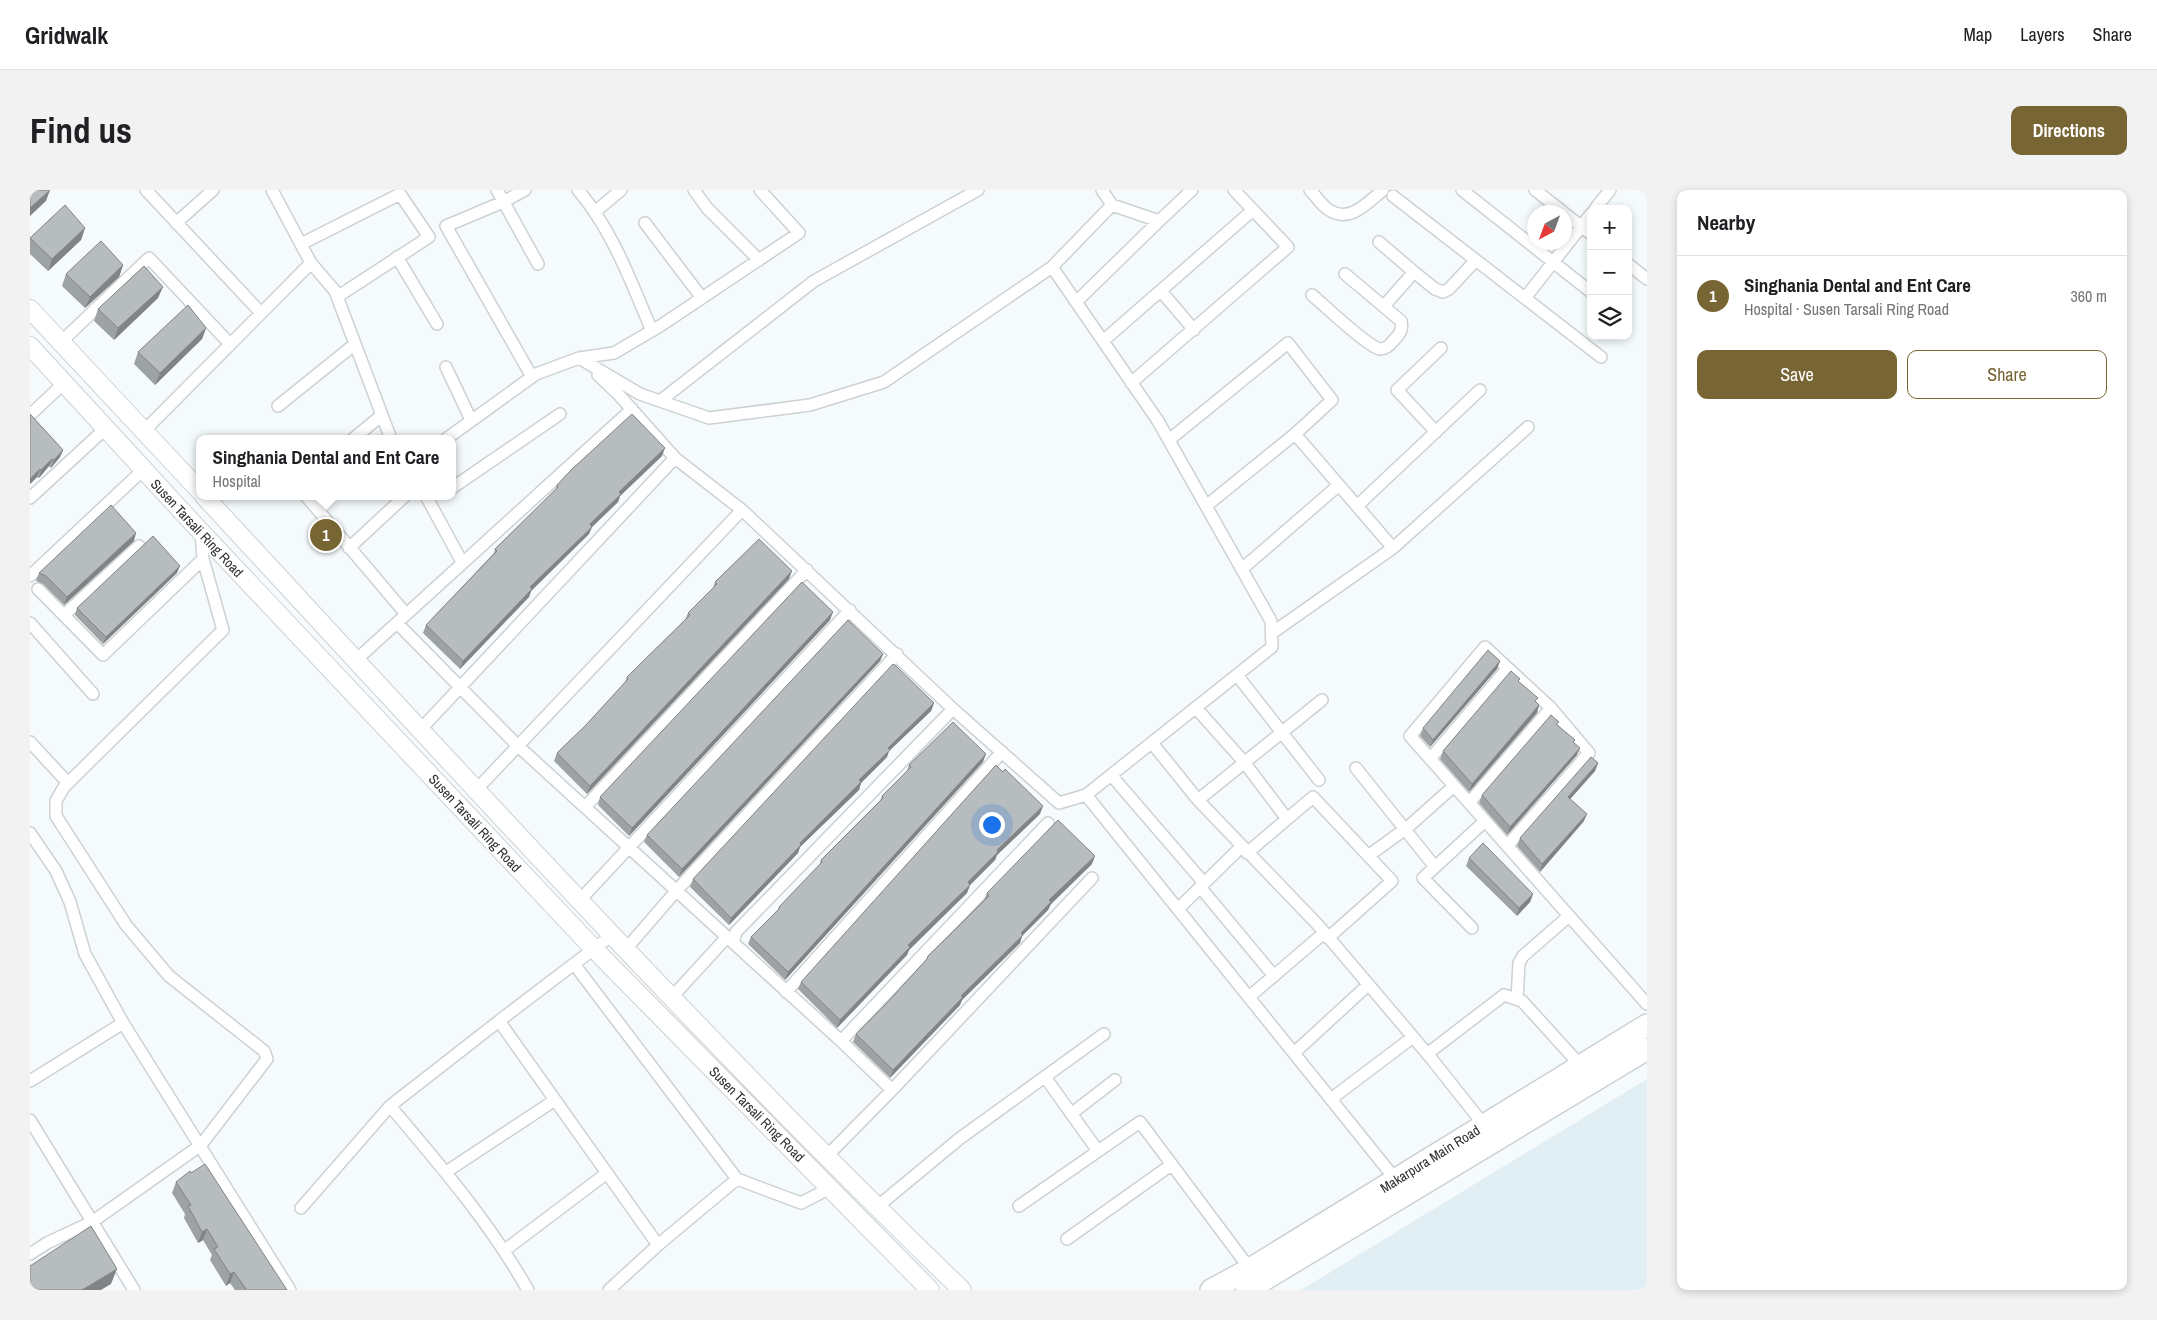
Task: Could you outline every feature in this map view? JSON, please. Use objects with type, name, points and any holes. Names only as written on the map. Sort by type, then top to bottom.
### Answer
[{"type":"highway","name":"Makarpura Main Road","points":[[1211,1290],[1250,1269],[1647,1025]]},
{"type":"highway","name":"Makarpura Main Road","points":[[1247,1290],[1647,1049]]},
{"type":"main road","name":"Susen Tarsali Ring Road","points":[[30,309],[196,487]]},
{"type":"main road","name":"Susen Tarsali Ring Road","points":[[30,346],[143,470],[594,949],[930,1290]]},
{"type":"main road","name":"Susen Tarsali Ring Road","points":[[208,500],[612,935],[826,1156],[962,1290]]},
{"type":"street","points":[[146,190],[261,313]]},
{"type":"street","points":[[176,223],[213,190]]},
{"type":"street","points":[[272,190],[311,263],[337,297],[390,435]]},
{"type":"street","points":[[496,190],[538,264]]},
{"type":"street","points":[[337,297],[446,226],[504,202],[525,190]]},
{"type":"street","points":[[578,190],[596,211],[611,238],[652,331]]},
{"type":"street","points":[[596,211],[621,190]]},
{"type":"street","points":[[694,190],[707,208],[759,260]]},
{"type":"street","points":[[451,435],[532,377],[579,358],[614,353],[652,331],[799,233],[760,190]]},
{"type":"street","points":[[660,401],[814,281],[978,190]]},
{"type":"street","points":[[1102,190],[1112,205],[1159,221]]},
{"type":"street","points":[[1076,302],[1192,190]]},
{"type":"street","points":[[1131,382],[1194,330],[1288,247],[1234,190]]},
{"type":"street","points":[[1310,190],[1328,210],[1341,215],[1354,214],[1383,190]]},
{"type":"street","points":[[1462,190],[1587,289]]},
{"type":"street","points":[[1535,190],[1554,205]]},
{"type":"street","points":[[1598,205],[1610,190]]},
{"type":"street","points":[[301,244],[400,194],[430,238]]},
{"type":"street","points":[[1393,196],[1601,357]]},
{"type":"street","points":[[579,358],[640,394],[709,418],[810,405],[884,382],[1052,267],[1112,205]]},
{"type":"street","points":[[1103,341],[1252,210]]},
{"type":"street","points":[[1572,219],[1587,231]]},
{"type":"street","points":[[1525,298],[1587,219]]},
{"type":"street","points":[[645,223],[702,298]]},
{"type":"street","points":[[446,226],[532,377]]},
{"type":"street","points":[[1379,242],[1435,290],[1443,292],[1449,289],[1475,260]]},
{"type":"street","points":[[61,342],[150,258],[230,344]]},
{"type":"street","points":[[397,258],[437,324]]},
{"type":"street","points":[[144,431],[311,263]]},
{"type":"street","points":[[579,358],[632,408],[675,458],[742,510],[897,654],[953,710],[1059,803],[1086,795],[1196,708],[1272,647],[1272,633],[1271,621],[1169,440],[1052,267]]},
{"type":"street","points":[[1632,267],[1647,279]]},
{"type":"street","points":[[1384,306],[1414,272]]},
{"type":"street","points":[[1312,295],[1365,340],[1380,349],[1391,344],[1403,327],[1401,321],[1345,274]]},
{"type":"street","points":[[1161,291],[1194,330]]},
{"type":"street","points":[[1169,440],[1288,343],[1332,400],[1295,434],[1206,506]]},
{"type":"street","points":[[278,406],[355,344]]},
{"type":"street","points":[[1436,432],[1397,390],[1441,348]]},
{"type":"street","points":[[446,367],[471,420]]},
{"type":"street","points":[[30,415],[64,383]]},
{"type":"street","points":[[1357,506],[1480,390]]},
{"type":"street","points":[[356,660],[632,408]]},
{"type":"street","points":[[456,485],[560,414]]},
{"type":"street","points":[[358,435],[382,415]]},
{"type":"street","points":[[1272,633],[1394,548],[1528,426]]},
{"type":"street","points":[[30,498],[105,429]]},
{"type":"street","points":[[1295,434],[1394,548]]},
{"type":"street","points":[[420,730],[460,685],[675,458]]},
{"type":"street","points":[[143,470],[30,578],[34,592],[64,615],[102,654],[203,559]]},
{"type":"street","points":[[1242,570],[1339,485]]},
{"type":"street","points":[[309,500],[406,614]]},
{"type":"street","points":[[349,548],[401,500]]},
{"type":"street","points":[[433,500],[462,562]]},
{"type":"street","points":[[476,790],[742,510]]},
{"type":"street","points":[[30,1254],[47,1243],[92,1222],[201,1145],[265,1063],[266,1055],[169,976],[126,925],[56,816],[56,801],[68,783],[224,630],[203,559],[201,532]]},
{"type":"street","points":[[64,615],[139,546]]},
{"type":"street","points":[[586,806],[807,570]]},
{"type":"street","points":[[580,900],[628,846],[850,610]]},
{"type":"street","points":[[30,623],[93,694]]},
{"type":"street","points":[[397,623],[518,746],[586,806],[786,992],[841,1040],[892,1090]]},
{"type":"street","points":[[1507,846],[1589,753],[1551,708],[1485,647],[1410,736],[1430,759],[1486,822],[1507,846],[1647,1004]]},
{"type":"street","points":[[626,949],[677,890],[897,654]]},
{"type":"street","points":[[1430,759],[1507,669]]},
{"type":"street","points":[[1237,675],[1319,780]]},
{"type":"street","points":[[1198,800],[1322,700]]},
{"type":"street","points":[[1196,708],[1244,762],[1287,819]]},
{"type":"street","points":[[1469,803],[1551,708]]},
{"type":"street","points":[[727,936],[734,939],[736,932],[953,710]]},
{"type":"street","points":[[30,742],[68,783]]},
{"type":"street","points":[[1152,743],[1198,800],[1326,936],[1413,1037],[1484,1126]]},
{"type":"street","points":[[786,992],[1002,752]]},
{"type":"street","points":[[1356,768],[1435,867]]},
{"type":"street","points":[[1111,775],[1274,976]]},
{"type":"street","points":[[1368,856],[1405,829],[1454,786]]},
{"type":"street","points":[[1086,795],[1396,1180]]},
{"type":"street","points":[[1178,909],[1202,885],[1244,850],[1287,819],[1313,797],[1392,881],[1249,998]]},
{"type":"street","points":[[1472,928],[1423,878],[1486,822]]},
{"type":"street","points":[[841,1040],[1048,823]]},
{"type":"street","points":[[30,833],[56,871],[70,902],[85,954],[123,1023],[290,1290]]},
{"type":"street","points":[[826,1156],[892,1090],[1092,878]]},
{"type":"street","points":[[1516,999],[1519,963],[1523,956],[1569,916]]},
{"type":"street","points":[[301,1208],[390,1106],[612,935]]},
{"type":"street","points":[[672,997],[727,936]]},
{"type":"street","points":[[574,964],[737,1179],[801,1203],[830,1188]]},
{"type":"street","points":[[1294,1053],[1368,985]]},
{"type":"street","points":[[1427,1054],[1504,995],[1522,1001],[1581,1066]]},
{"type":"street","points":[[499,1021],[658,1245]]},
{"type":"street","points":[[30,1082],[123,1023]]},
{"type":"street","points":[[877,1207],[959,1139],[1104,1034]]},
{"type":"street","points":[[1330,1099],[1413,1037]]},
{"type":"street","points":[[1045,1077],[1098,1151]]},
{"type":"street","points":[[1071,1114],[1115,1080]]},
{"type":"street","points":[[446,1172],[555,1100]]},
{"type":"street","points":[[390,1106],[446,1172],[505,1250],[528,1290]]},
{"type":"street","points":[[30,1120],[134,1290]]},
{"type":"street","points":[[1020,1206],[1140,1122],[1250,1269]]},
{"type":"street","points":[[1068,1239],[1171,1165]]},
{"type":"street","points":[[505,1250],[607,1173]]},
{"type":"street","points":[[609,1290],[658,1245],[737,1179]]},
{"type":"shaded area","points":[[1647,1079],[1647,1290],[1301,1290]]},
{"type":"building","points":[[30,190],[50,190],[30,208]]},
{"type":"building","points":[[65,205],[85,228],[52,259],[30,238]]},
{"type":"building","points":[[101,241],[123,265],[90,297],[66,274]]},
{"type":"building","points":[[144,266],[163,287],[118,328],[98,309]]},
{"type":"building","points":[[188,305],[206,328],[160,373],[138,352]]},
{"type":"building","points":[[30,414],[63,450],[54,460],[52,459],[30,479]]},
{"type":"building","points":[[632,414],[665,448],[619,492],[621,494],[590,524],[592,527],[530,587],[532,589],[463,661],[426,625],[497,551],[495,549],[558,487],[557,485],[571,470]]},
{"type":"building","points":[[111,505],[136,533],[67,597],[46,576],[39,573]]},
{"type":"building","points":[[324,517],[338,534],[331,541],[315,525]]},
{"type":"building","points":[[153,536],[180,566],[106,637],[77,608]]},
{"type":"building","points":[[759,539],[792,571],[590,786],[557,753],[586,725],[628,679],[627,677],[690,615],[688,613],[717,584],[715,582]]},
{"type":"building","points":[[802,582],[833,612],[632,828],[600,797]]},
{"type":"building","points":[[848,620],[883,654],[682,869],[647,835]]},
{"type":"building","points":[[1488,650],[1500,661],[1433,740],[1423,728]]},
{"type":"building","points":[[893,664],[934,703],[888,748],[890,750],[859,780],[861,782],[800,843],[801,845],[731,918],[693,879]]},
{"type":"building","points":[[1511,671],[1520,679],[1518,681],[1538,698],[1535,701],[1539,705],[1472,784],[1443,751]]},
{"type":"building","points":[[1551,715],[1559,722],[1556,724],[1575,740],[1573,742],[1580,748],[1510,827],[1482,795]]},
{"type":"building","points":[[953,722],[986,754],[788,972],[751,937],[822,862],[821,860],[883,798],[882,796],[911,767],[909,765]]},
{"type":"building","points":[[1591,757],[1598,763],[1568,797],[1587,814],[1542,864],[1520,838]]},
{"type":"building","points":[[996,765],[1003,772],[1005,769],[1043,806],[997,850],[998,852],[968,882],[970,885],[908,945],[910,947],[840,1020],[801,982]]},
{"type":"building","points":[[1058,820],[1095,856],[1049,900],[1051,902],[1021,933],[1023,935],[961,996],[963,997],[893,1070],[856,1034],[885,1005],[928,956],[989,896],[987,893]]},
{"type":"building","points":[[1483,843],[1533,894],[1519,908],[1469,858]]},
{"type":"building","points":[[205,1164],[287,1290],[245,1290],[234,1272],[230,1274],[214,1249],[218,1247],[207,1229],[202,1232],[188,1206],[191,1205],[176,1182],[190,1171],[191,1173]]},
{"type":"building","points":[[91,1226],[117,1269],[82,1290],[30,1290],[30,1266]]},
{"type":"place","name":"Singhania Dental and Ent Care","points":[[326,535]]}]
